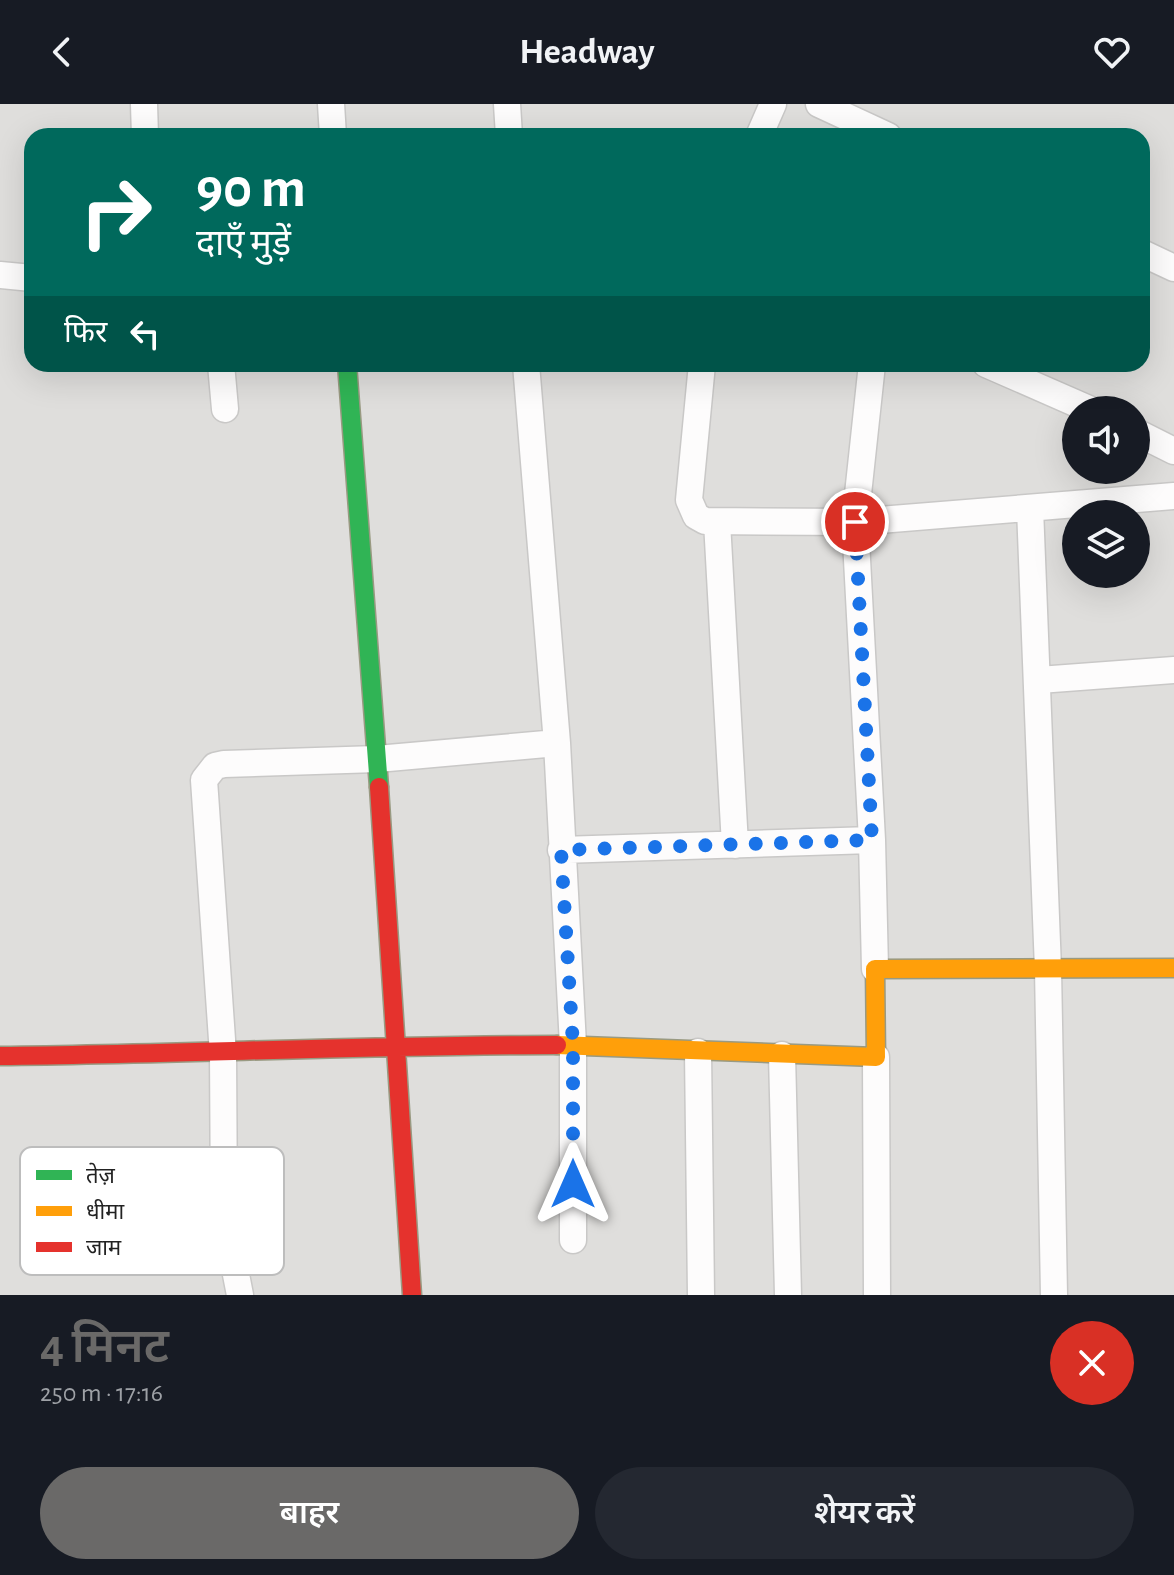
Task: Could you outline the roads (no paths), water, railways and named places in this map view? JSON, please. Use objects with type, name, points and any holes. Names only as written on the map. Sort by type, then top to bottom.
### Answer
[{"type":"street","points":[[144,104],[145,128]]},
{"type":"street","points":[[331,104],[332,128]]},
{"type":"street","points":[[507,104],[508,128]]},
{"type":"street","points":[[762,128],[773,104]]},
{"type":"street","points":[[819,104],[871,128]]},
{"type":"street","points":[[1150,257],[1174,268]]},
{"type":"street","points":[[0,275],[24,277]]},
{"type":"street","points":[[222,372],[225,409]]},
{"type":"street","points":[[348,372],[412,1295]]},
{"type":"street","points":[[527,372],[557,743],[573,1045],[573,1240]]},
{"type":"street","points":[[701,372],[689,500],[696,516],[717,522],[855,522],[1174,496]]},
{"type":"street","points":[[871,372],[855,522],[872,840],[877,1295]]},
{"type":"street","points":[[1004,372],[1062,397]]},
{"type":"street","points":[[1150,439],[1174,451]]},
{"type":"street","points":[[1030,508],[1048,969],[1054,1295]]},
{"type":"street","points":[[717,522],[735,845]]},
{"type":"street","points":[[1039,680],[1174,670]]},
{"type":"street","points":[[224,1147],[223,1054],[204,780],[215,766],[377,759],[557,743]]},
{"type":"street","points":[[561,850],[872,840]]},
{"type":"street","points":[[875,969],[1174,968]]},
{"type":"street","points":[[0,1056],[223,1054],[396,1045],[573,1045],[876,1057]]},
{"type":"street","points":[[698,1052],[701,1295]]},
{"type":"street","points":[[782,1055],[788,1295]]},
{"type":"street","points":[[236,1275],[240,1295]]}]
